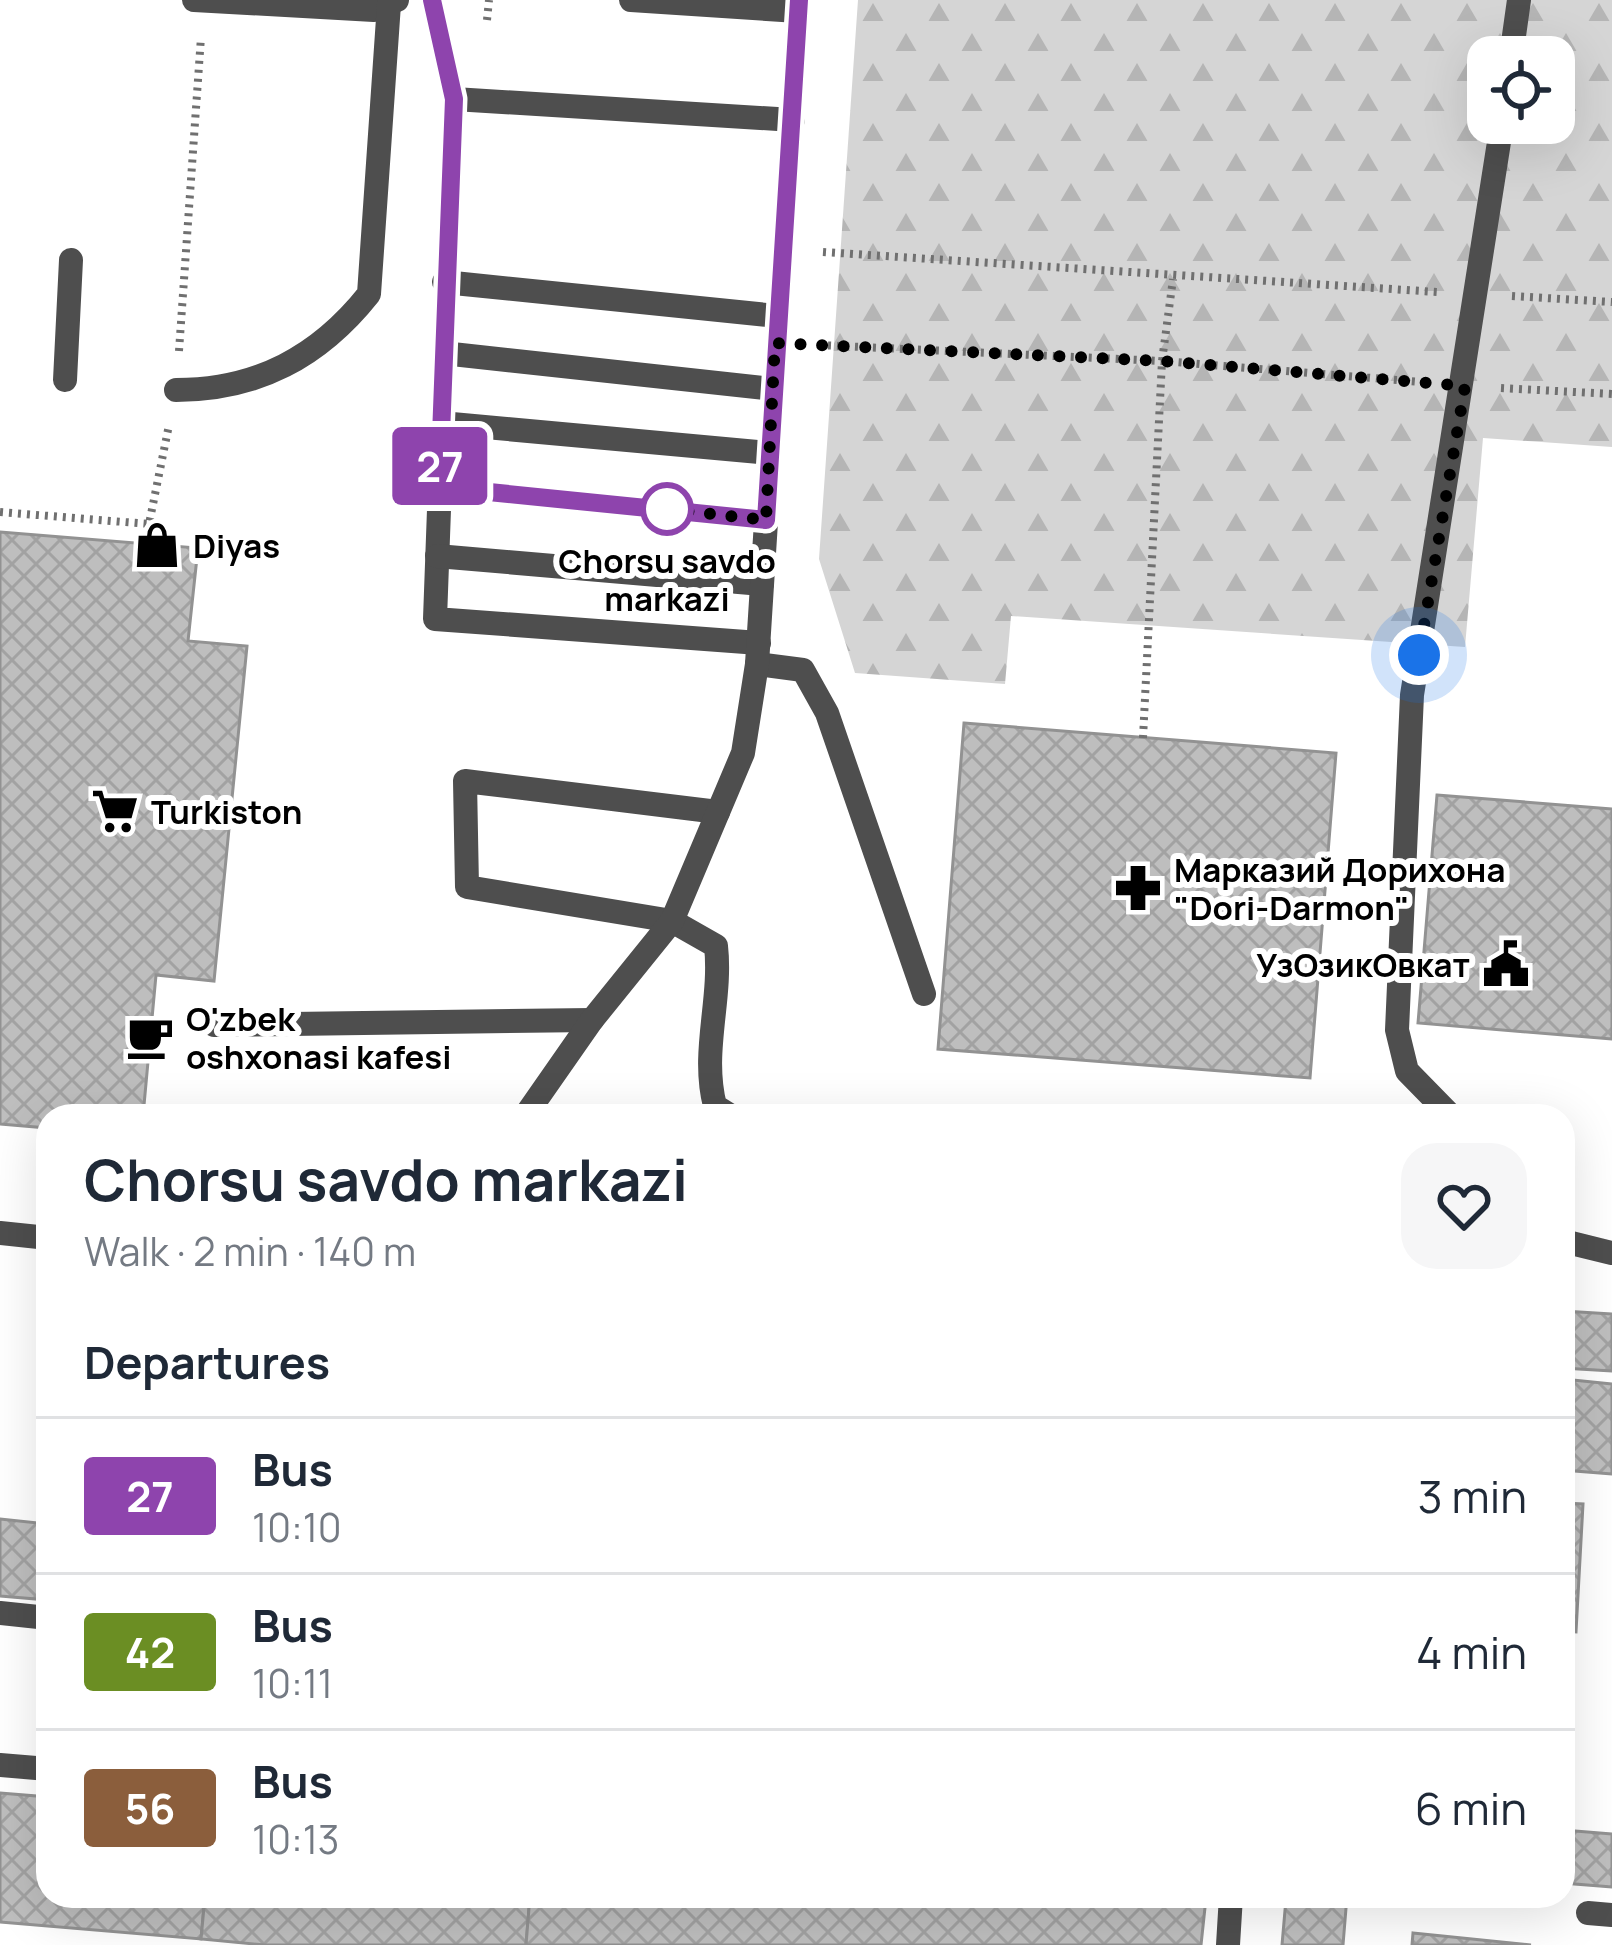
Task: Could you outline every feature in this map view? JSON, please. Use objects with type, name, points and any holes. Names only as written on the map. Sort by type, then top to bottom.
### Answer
[{"type":"lane","points":[[176,390],[224,390],[270,372],[341,329],[369,294],[393,2],[374,10],[194,0]]},
{"type":"lane","points":[[433,0],[454,99],[435,619],[758,654],[803,670],[827,713],[923,994]]},
{"type":"lane","points":[[533,1104],[592,1020],[672,921],[743,753],[758,654],[780,249],[799,6],[631,0]]},
{"type":"lane","points":[[1514,36],[1519,0]]},
{"type":"lane","points":[[454,99],[793,120]]},
{"type":"lane","points":[[1439,1104],[1407,1071],[1397,1030],[1412,695],[1465,386],[1499,144]]},
{"type":"lane","points":[[65,380],[71,260]]},
{"type":"lane","points":[[444,282],[777,316]]},
{"type":"lane","points":[[443,353],[773,389]]},
{"type":"lane","points":[[441,423],[770,453]]},
{"type":"lane","points":[[439,487],[766,520]]},
{"type":"lane","points":[[437,556],[762,584]]},
{"type":"lane","points":[[714,1104],[706,1072],[718,970],[716,946],[672,921],[467,887],[465,781],[718,812]]},
{"type":"lane","points":[[214,1025],[592,1020]]},
{"type":"lane","points":[[0,1233],[36,1237]]},
{"type":"lane","points":[[1575,1243],[1612,1253]]},
{"type":"lane","points":[[0,1613],[36,1617]]},
{"type":"lane","points":[[0,1765],[36,1768]]},
{"type":"lane","points":[[1228,1945],[1231,1908]]},
{"type":"path","points":[[487,20],[489,0]]},
{"type":"path","points":[[0,512],[149,524],[176,390],[200,40]]},
{"type":"path","points":[[780,249],[1173,279],[1612,302]]},
{"type":"path","points":[[1143,738],[1162,361],[1173,279]]},
{"type":"path","points":[[775,343],[1162,361],[1612,394]]},
{"type":"green space","points":[[858,0],[1612,0],[1612,447],[1483,438],[1465,647],[1011,616],[1005,684],[855,673],[819,559]]},
{"type":"building","name":"Turkiston","points":[[0,532],[198,548],[188,641],[247,646],[214,981],[156,975],[144,1104],[36,1104],[36,1127],[0,1124]]},
{"type":"building","name":"Марказий Дорихона \"Dori-Darmon\"","points":[[964,723],[1336,753],[1310,1078],[938,1049]]},
{"type":"building","points":[[1437,795],[1612,809],[1612,1039],[1418,1023]]},
{"type":"building","points":[[1575,1312],[1612,1314],[1612,1371],[1575,1369]]},
{"type":"building","points":[[1575,1380],[1612,1384],[1612,1474],[1575,1471]]},
{"type":"building","points":[[1575,1504],[1583,1504],[1575,1632]]},
{"type":"building","points":[[0,1519],[36,1523],[36,1599],[0,1596]]},
{"type":"building","points":[[0,1793],[36,1796],[36,1908],[204,1908],[201,1939],[0,1922]]},
{"type":"building","points":[[1575,1831],[1612,1834],[1612,1887],[1575,1884]]},
{"type":"building","points":[[204,1908],[529,1908],[526,1945],[265,1945],[201,1939]]},
{"type":"building","points":[[529,1908],[1205,1908],[1201,1945],[526,1945]]},
{"type":"building","points":[[1285,1908],[1346,1908],[1343,1945],[1282,1945]]},
{"type":"building","points":[[1413,1933],[1531,1945],[1412,1945]]},
{"type":"bus line","name":"27","points":[[432,0],[454,99],[439,487],[766,520],[799,0]]},
{"type":"place","name":"Chorsu savdo markazi","points":[[667,509]]},
{"type":"place","name":"Diyas","points":[[157,545]]},
{"type":"place","name":"Turkiston","points":[[115,811]]},
{"type":"place","name":"Марказий Дорихона \"Dori-Darmon\"","points":[[1138,888]]},
{"type":"place","name":"УзОзикОвкат","points":[[1506,964]]},
{"type":"place","name":"O'zbek oshxonasi kafesi","points":[[150,1037]]},
{"type":"route","points":[[667,509],[766,520],[775,343],[1162,361],[1465,386],[1419,655]]}]
